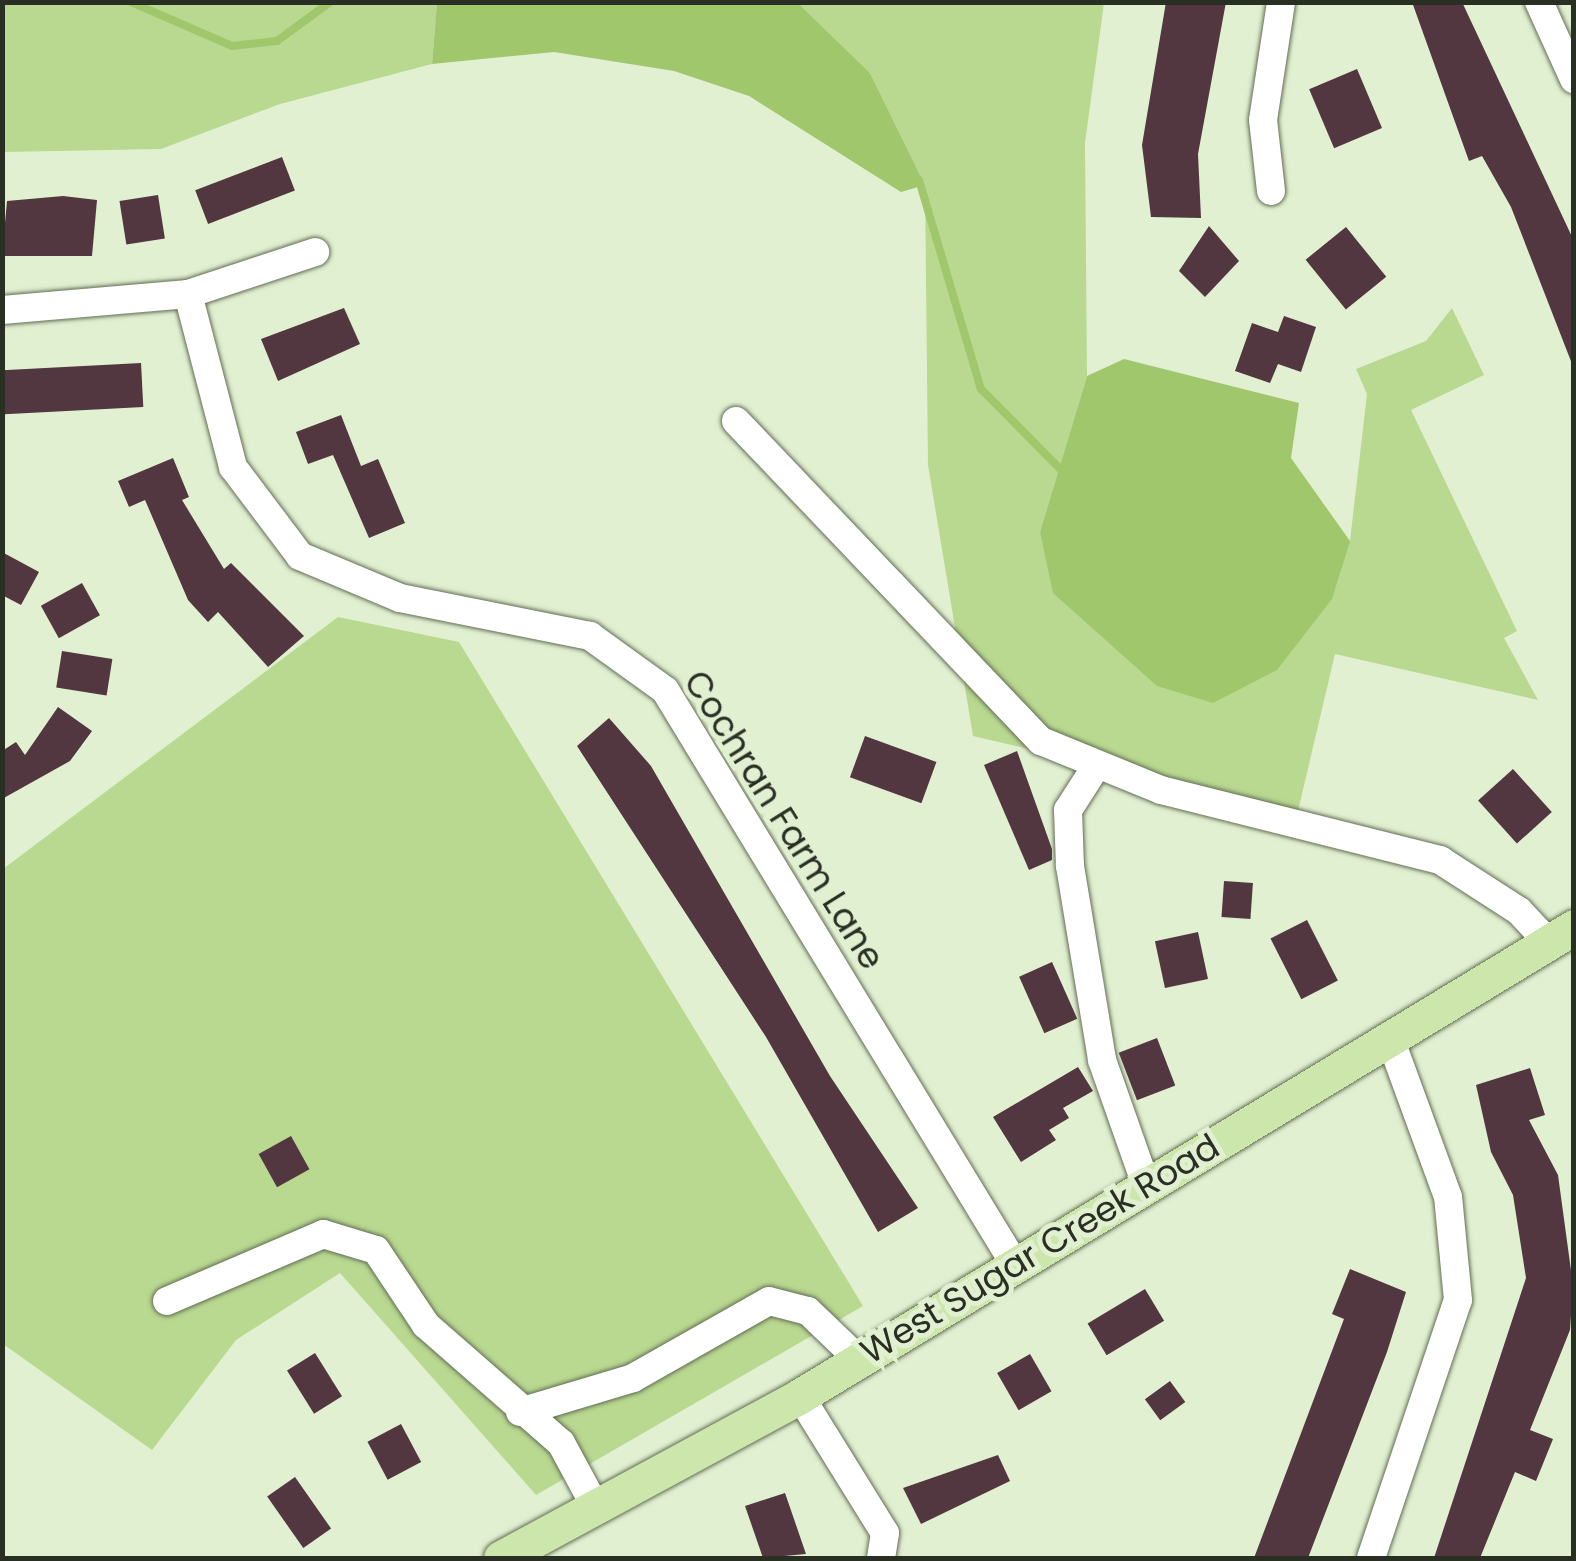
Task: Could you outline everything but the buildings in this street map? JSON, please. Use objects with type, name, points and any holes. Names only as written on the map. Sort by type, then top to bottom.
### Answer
[{"type":"main road","name":"West Sugar Creek Road","points":[[501,1558],[800,1396],[1561,935]]},
{"type":"street","points":[[1271,191],[1263,120],[1280,2]]},
{"type":"street","points":[[1539,2],[1574,78]]},
{"type":"street","points":[[2,310],[188,294],[315,252]]},
{"type":"street","name":"Cochran Farm Lane","points":[[188,294],[233,467],[300,556],[400,598],[590,636],[664,690],[1014,1263]]},
{"type":"street","points":[[736,422],[1018,722],[1095,768],[1440,860],[1561,935]]},
{"type":"street","points":[[1095,768],[1068,810],[1070,866],[1102,1060],[1146,1185]]},
{"type":"street","points":[[1371,1558],[1458,1300],[1448,1197],[1389,1036]]},
{"type":"street","points":[[167,1301],[323,1234],[376,1250],[426,1324],[520,1412],[561,1443],[596,1506]]},
{"type":"street","points":[[520,1412],[633,1378],[769,1301],[808,1311],[858,1360]]},
{"type":"street","points":[[800,1396],[885,1533],[881,1558]]},
{"type":"shaded area","points":[[2,3],[437,3],[432,64],[280,104],[161,149],[3,152]]},
{"type":"shaded area","points":[[437,3],[798,3],[870,73],[925,185],[901,192],[749,96],[674,71],[554,52],[432,64]]},
{"type":"shaded area","points":[[798,3],[1104,3],[1085,143],[1087,376],[1040,532],[1350,541],[1367,394],[1356,369],[1426,341],[1452,308],[1484,375],[1411,410],[1517,631],[1504,638],[1538,700],[1335,654],[1298,811],[973,736],[928,465],[925,185],[870,73]]},
{"type":"shaded area","points":[[1124,359],[1299,403],[1291,458],[1350,541],[1332,599],[1277,670],[1213,703],[1157,686],[1053,593],[1040,532],[1087,376]]},
{"type":"shaded area","points":[[338,617],[459,642],[863,1306],[536,1495],[340,1273],[236,1340],[152,1450],[3,1344],[3,869]]},
{"type":"waterway","points":[[131,2],[232,46],[277,41],[330,2]]},
{"type":"waterway","points":[[919,180],[981,389],[1065,474]]}]
